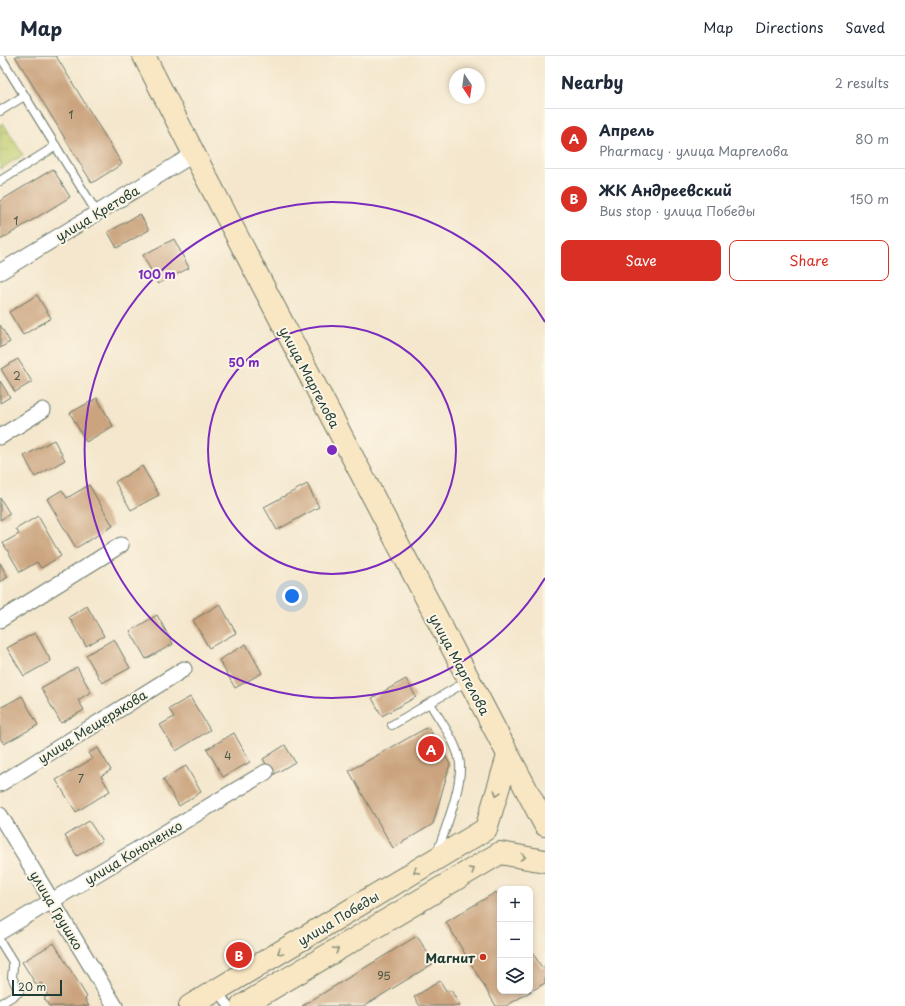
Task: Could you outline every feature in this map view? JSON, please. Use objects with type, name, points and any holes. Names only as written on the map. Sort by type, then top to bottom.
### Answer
[{"type":"street","name":"улица Маргелова","points":[[144,56],[508,756],[542,810]]},
{"type":"street","name":"улица Кретова","points":[[0,272],[194,154]]},
{"type":"street","points":[[0,437],[43,410]]},
{"type":"street","points":[[0,620],[121,545]]},
{"type":"street","name":"улица Мещерякова","points":[[0,784],[184,669]]},
{"type":"street","points":[[508,756],[486,829],[500,854],[545,861]]},
{"type":"street","name":"улица Кононенко","points":[[0,932],[266,772]]},
{"type":"street","name":"улица Грушко","points":[[0,815],[115,1006]]},
{"type":"street","name":"улица Победы","points":[[190,1006],[223,998],[436,859],[486,829]]},
{"type":"street","name":"улица Победы","points":[[242,1006],[500,854]]},
{"type":"lane","points":[[0,56],[96,213]]},
{"type":"lane","points":[[0,110],[24,96]]},
{"type":"lane","points":[[0,180],[56,146]]},
{"type":"lane","points":[[392,726],[469,680]]},
{"type":"lane","points":[[430,703],[454,743],[461,767],[458,787],[436,859]]},
{"type":"lane","points":[[0,941],[12,962],[12,977],[18,992],[0,1004]]},
{"type":"green space","points":[[3,123],[23,155],[0,169],[0,125]]},
{"type":"building","points":[[15,56],[56,56],[122,164],[92,183]]},
{"type":"building","points":[[53,169],[70,197],[0,240],[0,201]]},
{"type":"building","points":[[140,214],[149,230],[117,248],[108,232]]},
{"type":"building","points":[[174,239],[189,268],[158,284],[143,255]]},
{"type":"building","points":[[37,295],[51,318],[23,335],[9,312]]},
{"type":"building","points":[[0,325],[10,342],[0,348]]},
{"type":"building","points":[[18,359],[32,382],[15,392],[1,369]]},
{"type":"building","points":[[0,381],[10,397],[0,403]]},
{"type":"building","points":[[97,398],[113,426],[86,442],[70,413]]},
{"type":"building","points":[[54,440],[65,460],[35,477],[24,456]]},
{"type":"building","points":[[142,466],[159,495],[131,510],[115,482]]},
{"type":"building","points":[[307,484],[319,507],[277,530],[264,507]]},
{"type":"building","points":[[89,485],[113,526],[76,548],[47,499],[62,490],[67,498]]},
{"type":"building","points":[[0,498],[10,514],[0,520]]},
{"type":"building","points":[[38,516],[61,556],[41,568],[37,562],[20,572],[3,543],[19,534],[16,529]]},
{"type":"building","points":[[0,563],[8,577],[0,582]]},
{"type":"building","points":[[220,604],[236,633],[209,648],[193,620]]},
{"type":"building","points":[[87,606],[104,636],[86,646],[69,617]]},
{"type":"building","points":[[157,615],[173,644],[146,659],[130,631]]},
{"type":"building","points":[[35,633],[51,661],[24,676],[7,648]]},
{"type":"building","points":[[114,639],[130,668],[102,683],[86,655]]},
{"type":"building","points":[[246,644],[262,673],[235,688],[219,660]]},
{"type":"building","points":[[77,667],[91,692],[78,700],[84,710],[61,723],[41,688]]},
{"type":"building","points":[[406,679],[416,697],[382,716],[372,698]]},
{"type":"building","points":[[22,696],[38,725],[4,744],[0,738],[0,708]]},
{"type":"building","points":[[190,697],[210,730],[176,751],[160,725],[174,717],[169,709]]},
{"type":"building","points":[[428,727],[450,764],[433,824],[393,848],[349,771]]},
{"type":"building","points":[[234,733],[250,762],[223,777],[207,749]]},
{"type":"building","points":[[285,745],[295,762],[273,775],[263,759]]},
{"type":"building","points":[[98,748],[111,770],[101,776],[110,791],[76,812],[56,780],[92,759],[88,753]]},
{"type":"building","points":[[186,766],[201,792],[179,806],[163,779]]},
{"type":"building","points":[[89,821],[102,841],[77,856],[65,836]]},
{"type":"building","name":"Магнит","points":[[496,892],[497,994],[526,994],[506,1006],[496,1006],[446,922]]},
{"type":"building","points":[[417,936],[434,963],[364,1006],[302,1006]]},
{"type":"building","points":[[54,943],[87,997],[85,999],[89,1006],[49,1006],[44,998],[48,996],[41,983],[37,986],[22,962]]},
{"type":"building","name":"Магнит","points":[[533,953],[542,968],[545,966],[545,983],[533,990]]},
{"type":"building","points":[[440,981],[447,992],[451,990],[460,1006],[420,1006],[414,997]]},
{"type":"place","name":"Апрель","points":[[431,749]]},
{"type":"place","name":"ЖК Андреевский","points":[[239,955]]},
{"type":"place","name":"Магнит","points":[[483,957]]}]
